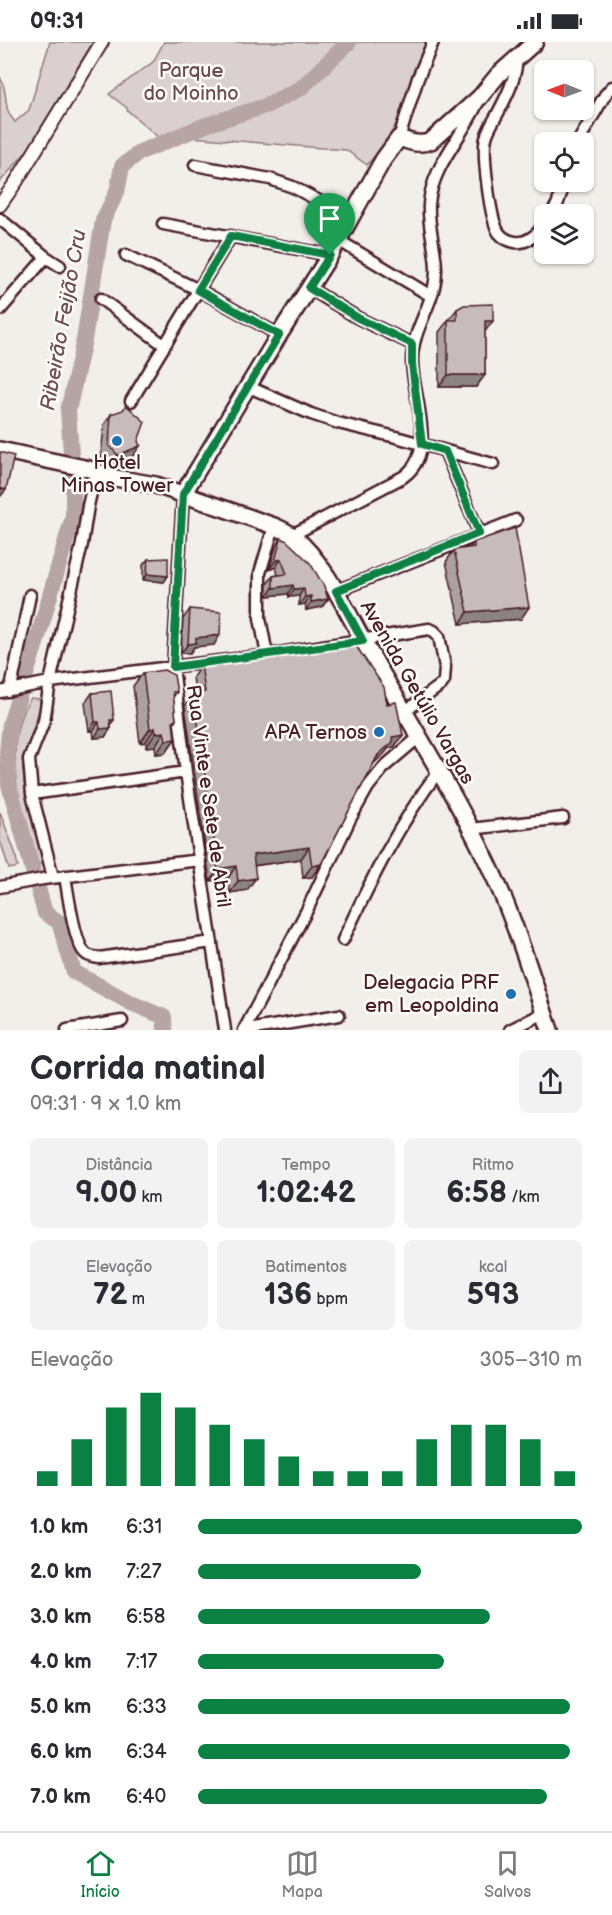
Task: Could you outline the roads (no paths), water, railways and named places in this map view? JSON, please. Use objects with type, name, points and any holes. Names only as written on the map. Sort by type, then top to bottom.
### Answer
[{"type":"main road","points":[[183,494],[330,255],[383,160],[399,138],[418,144],[431,141],[480,97],[517,57],[535,42]]},
{"type":"main road","name":"Avenida Getúlio Vargas","points":[[0,450],[93,470],[115,478],[156,485],[274,526],[292,535],[306,549],[336,591],[438,772],[456,799],[498,885],[525,952],[550,1030]]},
{"type":"street","points":[[0,205],[35,153],[102,42]]},
{"type":"street","points":[[399,138],[418,78],[433,42]]},
{"type":"street","points":[[517,57],[516,72],[510,92],[486,138],[488,183],[495,224],[500,234],[507,240],[525,242],[534,236]]},
{"type":"street","points":[[584,132],[605,94],[612,87]]},
{"type":"street","points":[[292,535],[411,471],[418,460],[422,444],[412,364],[412,344],[435,284],[436,269],[429,217],[432,189],[439,170],[468,123],[480,97]]},
{"type":"street","points":[[195,165],[270,179],[293,187],[349,218]]},
{"type":"street","points":[[0,219],[60,266]]},
{"type":"street","points":[[163,224],[330,255]]},
{"type":"street","points":[[131,400],[231,236]]},
{"type":"street","points":[[338,240],[431,296]]},
{"type":"street","points":[[126,255],[198,290],[279,335]]},
{"type":"street","points":[[0,310],[46,257]]},
{"type":"street","points":[[309,288],[358,318],[412,344]]},
{"type":"street","points":[[101,299],[164,345]]},
{"type":"street","points":[[249,387],[338,423],[493,464]]},
{"type":"street","points":[[445,451],[479,533]]},
{"type":"street","points":[[48,878],[32,794],[29,759],[44,721],[50,682],[82,544],[93,470]]},
{"type":"street","name":"Rua Vinte e Sete de Abril","points":[[183,494],[173,667],[186,772],[225,1030]]},
{"type":"street","points":[[336,591],[516,520]]},
{"type":"street","points":[[267,656],[260,618],[260,573],[274,526]]},
{"type":"street","points":[[8,691],[14,676],[30,595]]},
{"type":"street","points":[[8,691],[50,682],[267,656],[363,641],[423,628],[434,631],[438,636],[445,667],[444,681],[404,712]]},
{"type":"street","points":[[246,1030],[368,787],[385,766],[419,737]]},
{"type":"street","points":[[32,794],[186,772]]},
{"type":"street","points":[[343,940],[375,872],[407,815],[438,772]]},
{"type":"street","points":[[471,829],[563,818]]},
{"type":"street","points":[[2,886],[48,878],[200,860]]},
{"type":"street","points":[[65,876],[78,943],[91,957],[99,958],[212,942]]},
{"type":"street","points":[[510,1030],[544,1013]]},
{"type":"street","points":[[246,1030],[339,1015]]},
{"type":"street","points":[[67,1030],[122,1021]]},
{"type":"waterway","name":"Ribeirão Feijão Cru","points":[[165,1030],[164,1017],[131,1003],[74,972],[59,922],[45,913],[9,785],[7,751],[10,724],[73,516],[68,411],[84,340],[103,220],[117,192],[122,166],[140,152],[206,125],[265,106],[301,88],[349,42]]},
{"type":"place","name":"Hotel Minas Tower","points":[[117,441]]},
{"type":"place","name":"APA Ternos","points":[[379,732]]},
{"type":"place","name":"Delegacia PRF em Leopoldina","points":[[511,994]]},
{"type":"park label","name":"Parque do Moinho","points":[[191,82]]}]
